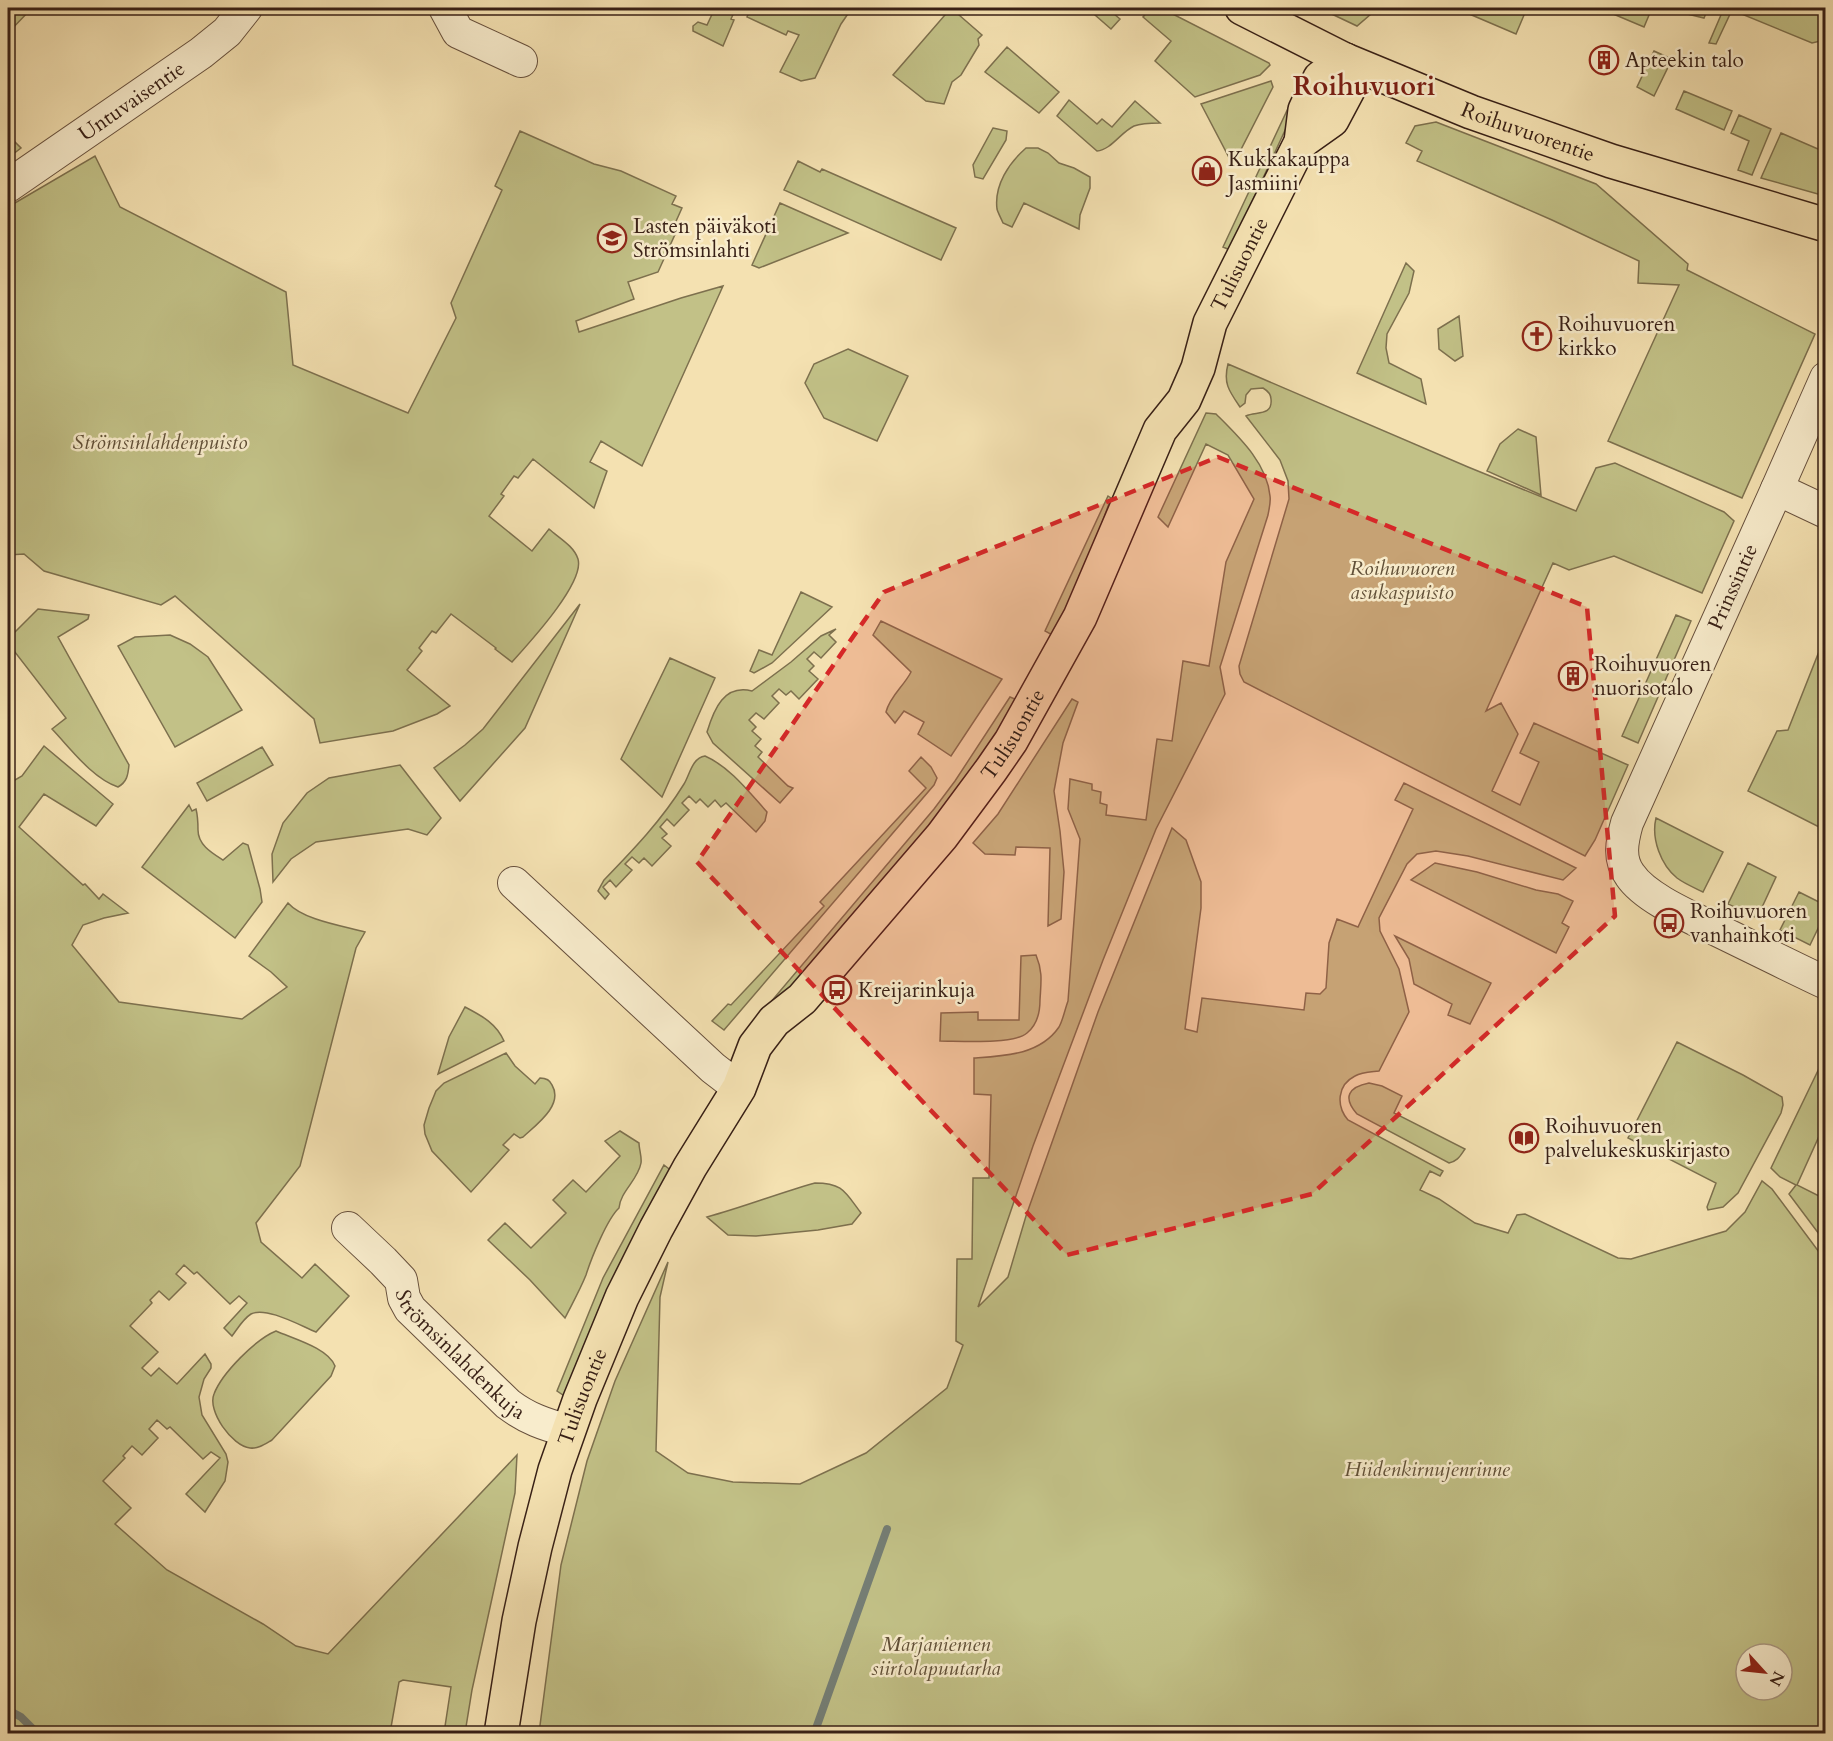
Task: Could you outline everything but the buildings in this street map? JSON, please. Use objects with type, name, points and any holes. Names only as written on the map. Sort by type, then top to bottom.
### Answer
[{"type":"main road","name":"Roihuvuorentie","points":[[1242,8],[1345,60],[1525,132],[1714,193],[1826,225]]},
{"type":"main road","name":"Tulisuontie","points":[[501,1734],[519,1621],[555,1470],[568,1431],[622,1297],[656,1229],[690,1167],[739,1088],[755,1046],[774,1021],[801,999],[942,836],[1011,741],[1080,617],[1160,430],[1184,400],[1198,368],[1210,323],[1301,142],[1305,110],[1320,78],[1345,60]]},
{"type":"street","name":"Untuvaisentie","points":[[8,186],[201,53],[227,32],[246,8]]},
{"type":"street","points":[[445,8],[458,32],[521,61]]},
{"type":"street","name":"Prinssintie","points":[[1826,378],[1627,823],[1621,843],[1623,864],[1641,888],[1675,909],[1826,983]]},
{"type":"street","points":[[1777,489],[1826,512]]},
{"type":"street","points":[[514,883],[713,1068],[739,1088]]},
{"type":"street","name":"Strömsinlahdenkuja","points":[[348,1228],[401,1280],[404,1298],[410,1309],[508,1404],[537,1422],[568,1431]]},
{"type":"highlighted area","points":[[1218,457],[1587,607],[1615,916],[1312,1194],[1067,1255],[697,862],[884,592]]},
{"type":"green space","points":[[8,8],[32,8],[8,33]]},
{"type":"green space","points":[[715,8],[736,8],[731,19],[734,20],[723,46],[693,31],[693,26],[698,22],[707,25]]},
{"type":"green space","points":[[736,8],[852,8],[841,24],[815,78],[801,81],[780,72],[799,35],[788,31],[786,35],[747,17],[749,13]]},
{"type":"green space","points":[[951,8],[982,35],[978,39],[979,45],[961,75],[952,82],[944,104],[926,101],[893,75]]},
{"type":"green space","points":[[1087,8],[1107,8],[1120,19],[1111,29]]},
{"type":"green space","points":[[1151,8],[1161,8],[1270,65],[1260,75],[1195,97],[1155,61],[1171,41],[1143,17]]},
{"type":"green space","points":[[1319,8],[1378,8],[1357,26]]},
{"type":"green space","points":[[1469,8],[1527,8],[1516,34],[1467,13]]},
{"type":"green space","points":[[1599,8],[1652,8],[1644,27]]},
{"type":"green space","points":[[1685,8],[1708,8],[1704,18],[1683,13]]},
{"type":"green space","points":[[1724,8],[1819,8],[1825,14],[1825,40],[1812,43],[1732,10],[1716,44],[1709,43]]},
{"type":"green space","points":[[1007,47],[1059,92],[1039,113],[985,72]]},
{"type":"green space","points":[[1654,51],[1672,59],[1654,96],[1637,87]]},
{"type":"green space","points":[[1271,81],[1273,87],[1233,165],[1201,104]]},
{"type":"green space","points":[[1684,91],[1732,111],[1724,130],[1676,109]]},
{"type":"green space","points":[[1069,100],[1097,124],[1102,119],[1112,127],[1135,101],[1160,123],[1134,126],[1107,148],[1097,151],[1057,116]]},
{"type":"green space","points":[[1291,102],[1298,102],[1230,250],[1223,247]]},
{"type":"green space","points":[[1739,115],[1771,129],[1752,175],[1738,170],[1749,141],[1731,133]]},
{"type":"green space","points":[[1436,122],[1596,184],[1688,264],[1687,270],[1815,334],[1742,498],[1608,441],[1679,285],[1638,283],[1639,261],[1417,161],[1422,151],[1406,143],[1415,126]]},
{"type":"green space","points":[[993,128],[1007,131],[1006,140],[983,179],[975,177],[973,165]]},
{"type":"green space","name":"Strömsinlahdenpuisto","points":[[520,131],[594,164],[621,171],[676,196],[672,204],[682,208],[673,228],[677,230],[658,272],[628,282],[634,299],[576,321],[579,332],[723,286],[642,466],[601,441],[590,462],[607,471],[594,508],[533,459],[518,478],[514,476],[501,494],[504,496],[489,516],[532,551],[549,529],[570,546],[578,559],[578,570],[573,583],[554,613],[512,662],[451,614],[436,633],[432,631],[419,648],[422,651],[407,670],[450,706],[437,714],[393,731],[320,743],[314,719],[175,596],[161,605],[44,571],[24,554],[8,555],[8,207],[95,156],[120,207],[286,292],[293,365],[408,413],[456,318],[451,303],[502,190],[495,186]]},
{"type":"green space","points":[[1781,133],[1825,152],[1825,196],[1761,178]]},
{"type":"green space","points":[[8,135],[21,148],[8,158]]},
{"type":"green space","points":[[1026,148],[1038,148],[1059,163],[1090,177],[1090,188],[1080,215],[1079,229],[1024,203],[1012,227],[1003,223],[997,209],[1000,183],[1014,160]]},
{"type":"green space","points":[[798,161],[820,172],[822,169],[956,228],[941,260],[784,190]]},
{"type":"green space","points":[[780,203],[848,233],[759,268],[752,265]]},
{"type":"green space","points":[[1406,263],[1414,271],[1409,293],[1387,334],[1386,348],[1389,363],[1421,379],[1426,404],[1357,373]]},
{"type":"green space","points":[[1459,316],[1463,356],[1455,361],[1439,349],[1438,329]]},
{"type":"green space","points":[[848,349],[908,376],[877,441],[824,418],[805,383],[814,364]]},
{"type":"green space","name":"Roihuvuoren asukaspuisto","points":[[1228,364],[1576,511],[1596,468],[1615,463],[1724,512],[1734,521],[1702,593],[1614,556],[1569,570],[1553,563],[1486,711],[1501,703],[1518,734],[1492,791],[1520,805],[1539,762],[1520,753],[1534,723],[1628,765],[1595,840],[1585,856],[1244,682],[1239,666],[1289,499],[1288,481],[1280,460],[1246,416],[1269,409],[1270,394],[1263,388],[1251,389],[1246,395],[1245,403],[1240,407],[1228,387],[1226,376]]},
{"type":"green space","name":"Hiidenkirnujenrinne","points":[[1206,413],[1216,414],[1258,462],[1268,484],[1270,498],[1268,515],[1220,667],[1225,694],[1156,829],[1103,960],[1033,1146],[978,1307],[1008,1277],[1026,1216],[1098,1012],[1172,828],[1186,840],[1201,882],[1201,908],[1185,1029],[1197,1032],[1202,998],[1304,1010],[1306,993],[1320,994],[1326,988],[1329,943],[1337,919],[1358,927],[1413,809],[1395,800],[1404,783],[1576,868],[1563,880],[1468,856],[1436,851],[1417,854],[1407,864],[1379,918],[1380,931],[1399,969],[1409,1012],[1379,1071],[1367,1072],[1349,1080],[1342,1090],[1340,1102],[1348,1120],[1443,1171],[1440,1176],[1430,1171],[1420,1190],[1439,1199],[1475,1223],[1508,1233],[1517,1215],[1525,1214],[1618,1258],[1631,1259],[1726,1231],[1745,1212],[1762,1181],[1772,1189],[1825,1258],[1825,1733],[539,1733],[561,1565],[587,1461],[615,1381],[668,1262],[660,1297],[656,1451],[688,1473],[733,1482],[800,1484],[866,1453],[947,1388],[963,1345],[956,1341],[957,1259],[972,1259],[973,1178],[989,1178],[991,1095],[974,1094],[974,1058],[1009,1055],[1032,1049],[1051,1036],[1062,1021],[1068,1001],[1080,839],[1068,809],[1070,779],[1092,784],[1092,790],[1101,792],[1100,803],[1107,805],[1106,815],[1146,820],[1157,739],[1172,741],[1183,661],[1209,666],[1226,562],[1254,499],[1228,455],[1206,444],[1168,527],[1158,517]]},
{"type":"green space","points":[[1518,429],[1536,437],[1541,495],[1487,471],[1500,444]]},
{"type":"green space","points":[[1108,496],[1111,498],[1095,548],[1054,636],[1045,631]]},
{"type":"green space","points":[[801,592],[832,607],[772,663],[754,673],[750,671],[759,650],[772,655]]},
{"type":"green space","points":[[580,604],[525,728],[460,801],[434,768],[483,729]]},
{"type":"green space","points":[[38,609],[89,615],[88,619],[58,637],[129,765],[126,778],[118,787],[108,783],[91,770],[52,729],[66,718],[11,647],[9,638]]},
{"type":"green space","points":[[1676,615],[1691,621],[1638,743],[1622,736]]},
{"type":"green space","points":[[881,621],[1002,679],[951,756],[918,734],[924,722],[904,711],[895,723],[886,712],[911,672],[873,635]]},
{"type":"green space","points":[[836,629],[829,635],[836,642],[821,658],[814,652],[807,659],[814,666],[809,671],[818,679],[799,699],[791,691],[786,695],[779,689],[772,696],[779,703],[764,719],[756,713],[749,720],[756,727],[752,731],[761,739],[755,746],[762,752],[758,757],[788,786],[793,788],[780,803],[713,743],[707,732],[717,707],[727,695],[734,691],[752,691],[821,636]]},
{"type":"green space","points":[[170,635],[190,644],[208,657],[242,710],[175,747],[118,646],[135,637]]},
{"type":"green space","points":[[1822,644],[1826,645],[1825,830],[1748,791],[1777,731],[1788,730]]},
{"type":"green space","points":[[670,658],[715,678],[662,797],[621,759]]},
{"type":"green space","points":[[1010,697],[1020,701],[965,786],[804,976],[759,1016],[934,809]]},
{"type":"green space","points":[[1072,699],[1078,702],[1063,743],[1054,791],[1064,872],[1061,919],[1048,926],[1050,848],[1016,847],[1015,855],[985,854],[973,843],[998,814]]},
{"type":"green space","points":[[44,746],[113,804],[96,826],[44,794],[19,827],[99,899],[103,894],[128,913],[83,925],[72,945],[119,1002],[242,1019],[287,987],[249,956],[288,903],[313,918],[365,932],[356,948],[300,1166],[256,1223],[261,1242],[302,1278],[315,1264],[349,1296],[316,1332],[274,1315],[257,1312],[246,1318],[232,1336],[224,1328],[247,1303],[239,1296],[230,1304],[197,1272],[194,1274],[184,1265],[176,1274],[186,1283],[169,1300],[159,1291],[150,1300],[152,1303],[130,1326],[158,1352],[142,1368],[151,1376],[159,1368],[177,1384],[205,1354],[211,1368],[204,1379],[199,1397],[202,1415],[226,1454],[228,1462],[225,1481],[205,1512],[186,1494],[220,1458],[211,1452],[203,1459],[170,1427],[167,1429],[157,1420],[149,1429],[158,1438],[142,1455],[132,1446],[123,1456],[125,1458],[103,1481],[131,1508],[115,1524],[167,1570],[263,1624],[296,1646],[328,1654],[517,1455],[515,1493],[472,1690],[465,1733],[444,1733],[451,1687],[403,1680],[399,1682],[390,1733],[8,1733],[8,784],[22,776]]},
{"type":"green space","points":[[262,747],[273,765],[207,801],[197,783]]},
{"type":"green space","points":[[705,756],[731,773],[746,788],[767,812],[765,821],[756,832],[726,803],[721,807],[715,800],[708,807],[700,799],[696,803],[689,796],[682,803],[689,810],[674,826],[667,819],[660,827],[667,834],[662,838],[671,846],[652,866],[644,858],[639,863],[632,857],[625,864],[632,870],[616,887],[610,880],[603,887],[609,894],[605,899],[598,891],[604,880],[657,822],[684,784],[694,763]]},
{"type":"green space","points":[[921,757],[931,767],[937,778],[934,785],[724,1030],[712,1021],[728,1004],[731,1005],[824,906],[820,902],[926,788],[909,771]]},
{"type":"green space","points":[[400,765],[441,818],[427,835],[408,829],[316,842],[291,859],[273,882],[272,854],[283,823],[307,793],[329,778]]},
{"type":"green space","points":[[189,805],[192,811],[196,809],[200,840],[214,854],[223,860],[243,843],[248,845],[262,902],[235,938],[142,867]]},
{"type":"green space","points":[[1656,818],[1723,852],[1703,892],[1677,878],[1666,866],[1656,843]]},
{"type":"green space","points":[[1435,863],[1558,894],[1573,901],[1562,923],[1569,927],[1556,953],[1411,880]]},
{"type":"green space","points":[[1748,863],[1776,877],[1757,918],[1728,904]]},
{"type":"green space","points":[[1799,892],[1825,905],[1825,914],[1810,945],[1780,930]]},
{"type":"green space","points":[[1395,936],[1491,983],[1470,1024],[1448,1015],[1452,1004],[1414,984],[1409,959]]},
{"type":"green space","points":[[1036,955],[1041,977],[1039,1010],[1036,1022],[1027,1033],[1020,1037],[998,1041],[940,1041],[941,1013],[978,1012],[978,1020],[1019,1020],[1021,956]]},
{"type":"green space","points":[[465,1007],[493,1025],[504,1041],[438,1074],[449,1037]]},
{"type":"green space","points":[[1677,1042],[1782,1097],[1781,1113],[1738,1193],[1723,1207],[1708,1210],[1707,1207],[1716,1183],[1628,1138]]},
{"type":"green space","points":[[506,1053],[515,1066],[535,1084],[540,1078],[550,1082],[555,1092],[554,1100],[547,1114],[523,1137],[520,1138],[514,1134],[503,1145],[509,1150],[471,1192],[432,1151],[424,1125],[436,1091],[444,1083]]},
{"type":"green space","points":[[1825,1056],[1825,1123],[1797,1185],[1825,1199],[1825,1242],[1789,1194],[1796,1185],[1780,1177],[1771,1168]]},
{"type":"green space","points":[[1369,1083],[1382,1086],[1402,1096],[1394,1113],[1465,1149],[1460,1156],[1449,1163],[1357,1114],[1350,1103],[1350,1094],[1357,1087]]},
{"type":"green space","points":[[620,1131],[639,1143],[641,1161],[639,1169],[595,1250],[584,1281],[565,1318],[488,1240],[505,1223],[531,1248],[566,1213],[553,1200],[573,1180],[586,1192],[620,1156],[605,1141]]},
{"type":"green space","points":[[664,1165],[673,1172],[568,1395],[563,1395],[557,1391],[603,1278]]},
{"type":"green space","points":[[815,1183],[838,1187],[847,1194],[861,1213],[852,1224],[756,1236],[728,1235],[707,1217],[788,1191]]},
{"type":"green space","points":[[276,1331],[318,1349],[335,1366],[331,1376],[272,1440],[259,1447],[250,1448],[236,1441],[223,1427],[214,1409],[214,1394],[224,1376],[240,1358],[259,1341]]},
{"type":"waterway","points":[[814,1734],[887,1529]]},
{"type":"waterway","points":[[8,1710],[21,1717],[38,1734]]},
{"type":"place","name":"Apteekin talo","points":[[1604,60]]},
{"type":"place","name":"Kukkakauppa Jasmiini","points":[[1207,171]]},
{"type":"place","name":"Lasten päiväkoti Strömsinlahti","points":[[612,238]]},
{"type":"place","name":"Roihuvuoren kirkko","points":[[1537,336]]},
{"type":"place","name":"Roihuvuoren nuorisotalo","points":[[1573,676]]},
{"type":"place","name":"Roihuvuoren vanhainkoti","points":[[1669,923]]},
{"type":"place","name":"Kreijarinkuja","points":[[837,990]]},
{"type":"place","name":"Roihuvuoren palvelukeskuskirjasto","points":[[1524,1138]]},
{"type":"district","name":"Roihuvuori","points":[[1364,86]]},
{"type":"park label","name":"Marjaniemen siirtolapuutarha","points":[[936,1656]]}]
